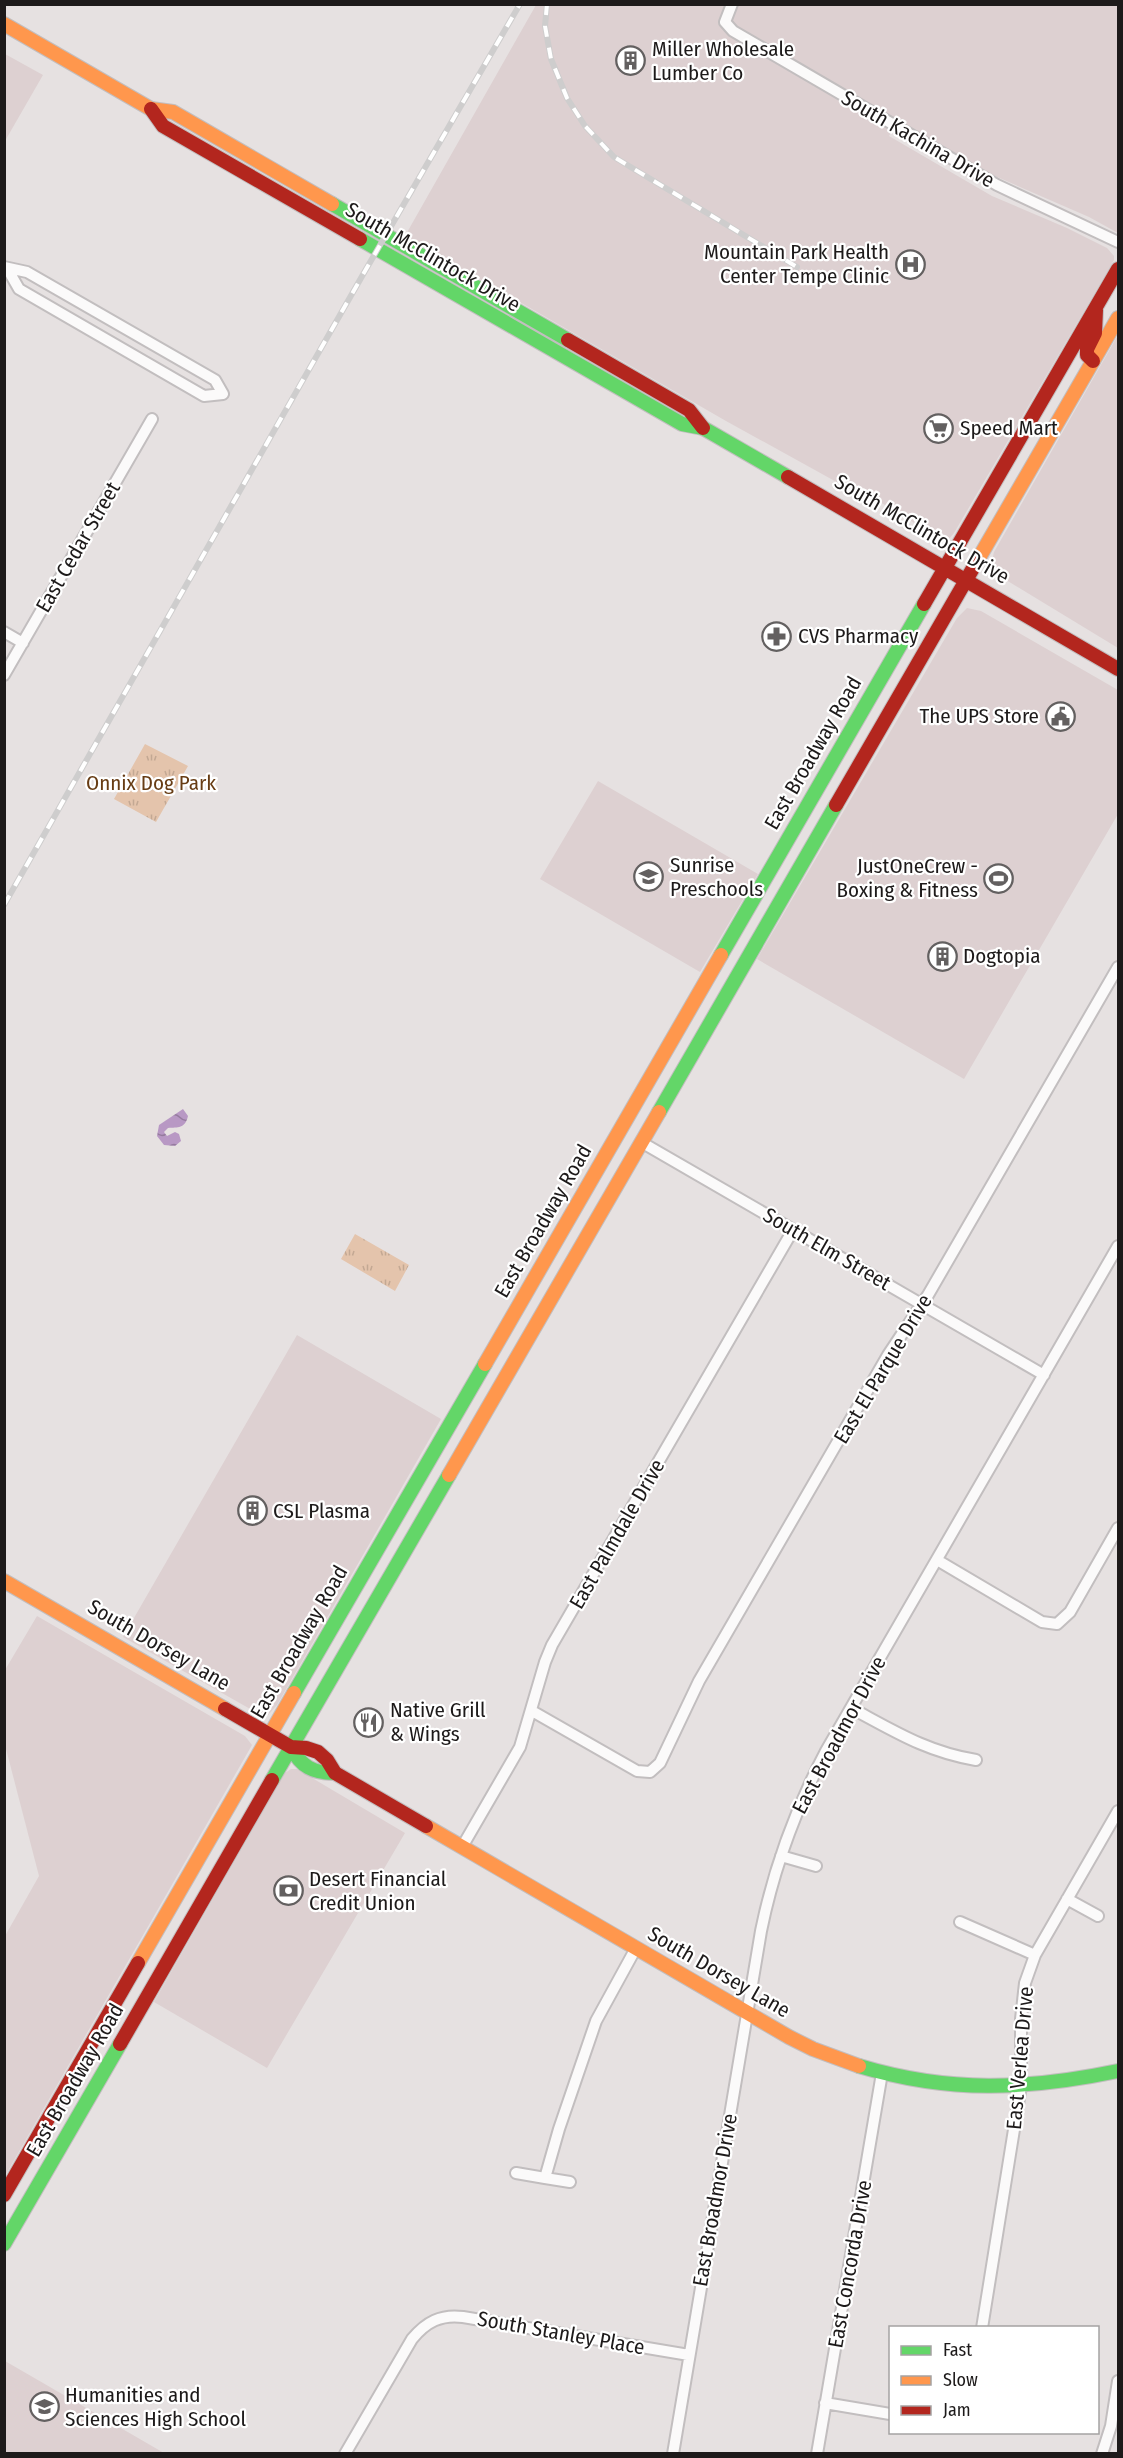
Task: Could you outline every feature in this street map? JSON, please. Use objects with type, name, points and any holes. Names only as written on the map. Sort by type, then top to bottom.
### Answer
[{"type":"main road","name":"South McClintock Drive","points":[[4,24],[151,109],[163,126],[682,424],[703,428],[968,579],[1119,669]]},
{"type":"main road","name":"East Broadway Road","points":[[4,2195],[1119,269]]},
{"type":"main road","points":[[1094,361],[1088,355],[1087,349],[1095,333],[1096,308]]},
{"type":"main road","name":"East Broadway Road","points":[[4,2244],[1119,318]]},
{"type":"main road","points":[[779,855],[800,868]]},
{"type":"main road","points":[[620,1129],[641,1142]]},
{"type":"main road","points":[[446,1429],[467,1443]]},
{"type":"main road","name":"South Dorsey Lane","points":[[4,1581],[291,1747],[307,1746],[327,1758],[335,1773],[748,2014],[813,2049],[882,2073],[934,2084],[969,2088],[1075,2082],[1119,2071]]},
{"type":"main road","points":[[124,1986],[146,1999]]},
{"type":"main road","points":[[16,2176],[37,2188]]},
{"type":"street","name":"South Kachina Drive","points":[[732,4],[725,22],[733,31],[997,185],[1119,242]]},
{"type":"street","points":[[6,268],[27,272],[215,380],[223,394],[204,396],[19,289],[6,268]]},
{"type":"street","name":"East Cedar Street","points":[[4,675],[152,419]]},
{"type":"street","points":[[4,632],[23,643]]},
{"type":"street","name":"East El Parque Drive","points":[[532,1711],[637,1771],[650,1772],[656,1768],[663,1758],[699,1681],[888,1355],[922,1304],[1119,967]]},
{"type":"street","name":"South Elm Street","points":[[641,1142],[1044,1375]]},
{"type":"street","name":"East Palmdale Drive","points":[[462,1847],[520,1747],[545,1662],[552,1646],[793,1230]]},
{"type":"street","name":"East Broadmor Drive","points":[[673,2454],[761,1931],[781,1856],[812,1778],[1119,1246]]},
{"type":"street","points":[[937,1560],[1042,1622],[1057,1624],[1070,1612],[1119,1528]]},
{"type":"street","points":[[851,1708],[922,1746],[976,1760]]},
{"type":"street","name":"East Verlea Drive","points":[[982,2326],[1021,2086],[1022,2011],[1025,1983],[1035,1954],[1119,1810]]},
{"type":"street","points":[[781,1856],[816,1866]]},
{"type":"street","points":[[1067,1899],[1098,1916]]},
{"type":"street","points":[[960,1922],[1035,1954]]},
{"type":"street","points":[[545,2178],[559,2129],[596,2021],[636,1948]]},
{"type":"street","name":"East Concorda Drive","points":[[817,2454],[882,2073]]},
{"type":"street","points":[[516,2173],[570,2182]]},
{"type":"street","name":"South Stanley Place","points":[[345,2454],[412,2339],[425,2325],[443,2317],[463,2317],[689,2355]]},
{"type":"street","points":[[1102,2454],[1112,2426],[1119,2381]]},
{"type":"street","points":[[825,2403],[889,2414]]},
{"type":"shaded area","points":[[536,5],[1118,5],[1118,233],[1089,217],[995,176],[898,120],[889,136],[992,196],[1067,228],[1107,248],[1114,256],[1114,260],[948,540],[938,541],[906,517],[871,497],[851,490],[726,421],[405,236]]},
{"type":"shaded area","points":[[5,54],[43,75],[5,141]]},
{"type":"shaded area","points":[[1118,335],[1118,648],[1001,577],[995,573],[991,564],[994,552]]},
{"type":"shaded area","points":[[967,608],[981,611],[1118,690],[1118,814],[964,1079],[757,959],[957,618]]},
{"type":"shaded area","name":"Sunrise Preschools","points":[[598,781],[758,874],[700,972],[540,879]]},
{"type":"shaded area","points":[[297,1335],[441,1419],[277,1705],[268,1715],[261,1715],[123,1637]]},
{"type":"shaded area","points":[[37,1616],[245,1736],[252,1745],[5,2176],[5,1936],[39,1876],[5,1745],[5,1670]]},
{"type":"shaded area","points":[[291,1769],[297,1769],[405,1833],[267,2068],[154,2002],[285,1773]]},
{"type":"shaded area","name":"Humanities and Sciences High School","points":[[5,2361],[164,2453],[5,2453]]},
{"type":"green space","name":"Onnix Dog Park","points":[[145,744],[188,766],[156,822],[114,799]]},
{"type":"green space","points":[[355,1234],[409,1265],[395,1291],[341,1259]]},
{"type":"water","points":[[183,1109],[188,1116],[185,1123],[168,1128],[164,1132],[167,1136],[175,1132],[179,1134],[181,1141],[175,1146],[164,1145],[157,1136],[159,1125]]},
{"type":"railway","points":[[4,905],[365,271],[520,4]]},
{"type":"railway","points":[[547,4],[545,26],[551,59],[567,98],[585,126],[614,157],[797,267]]},
{"type":"traffic: fast","points":[[332,204],[568,340]]},
{"type":"traffic: fast","points":[[360,239],[682,424],[703,428],[788,477]]},
{"type":"traffic: fast","points":[[721,955],[924,604]]},
{"type":"traffic: fast","points":[[659,1112],[836,805]]},
{"type":"traffic: fast","points":[[294,1693],[485,1364]]},
{"type":"traffic: fast","points":[[272,1780],[449,1475]]},
{"type":"traffic: fast","points":[[291,1747],[299,1760],[308,1768],[335,1773]]},
{"type":"traffic: fast","points":[[4,2244],[120,2044]]},
{"type":"traffic: fast","points":[[859,2066],[925,2081],[988,2086],[1052,2082],[1118,2071]]},
{"type":"traffic: slow","points":[[4,24],[151,109],[173,112],[332,204]]},
{"type":"traffic: slow","points":[[976,563],[1118,318]]},
{"type":"traffic: slow","points":[[485,1364],[721,955]]},
{"type":"traffic: slow","points":[[449,1475],[659,1112]]},
{"type":"traffic: slow","points":[[4,1581],[225,1709]]},
{"type":"traffic: slow","points":[[138,1963],[294,1693]]},
{"type":"traffic: slow","points":[[426,1826],[789,2037],[813,2049],[859,2066]]},
{"type":"traffic: jam","points":[[151,109],[163,126],[360,239]]},
{"type":"traffic: jam","points":[[924,604],[1118,269]]},
{"type":"traffic: jam","points":[[1093,361],[1087,355],[1087,349],[1095,333],[1096,310]]},
{"type":"traffic: jam","points":[[568,340],[689,410],[703,428]]},
{"type":"traffic: jam","points":[[788,477],[1118,669]]},
{"type":"traffic: jam","points":[[836,805],[976,563]]},
{"type":"traffic: jam","points":[[225,1709],[291,1747],[318,1752],[327,1760],[335,1773],[426,1826]]},
{"type":"traffic: jam","points":[[120,2044],[272,1780]]},
{"type":"traffic: jam","points":[[4,2195],[138,1963]]},
{"type":"place","name":"Miller Wholesale Lumber Co","points":[[631,61]]},
{"type":"place","name":"Mountain Park Health Center Tempe Clinic","points":[[910,264]]},
{"type":"place","name":"Speed Mart","points":[[939,428]]},
{"type":"place","name":"CVS Pharmacy","points":[[777,636]]},
{"type":"place","name":"The UPS Store","points":[[1060,716]]},
{"type":"place","name":"Sunrise Preschools","points":[[649,877]]},
{"type":"place","name":"JustOneCrew - Boxing & Fitness","points":[[999,878]]},
{"type":"place","name":"Dogtopia","points":[[942,956]]},
{"type":"place","name":"CSL Plasma","points":[[252,1511]]},
{"type":"place","name":"Native Grill & Wings","points":[[369,1722]]},
{"type":"place","name":"Desert Financial Credit Union","points":[[288,1891]]},
{"type":"place","name":"Humanities and Sciences High School","points":[[44,2407]]}]
